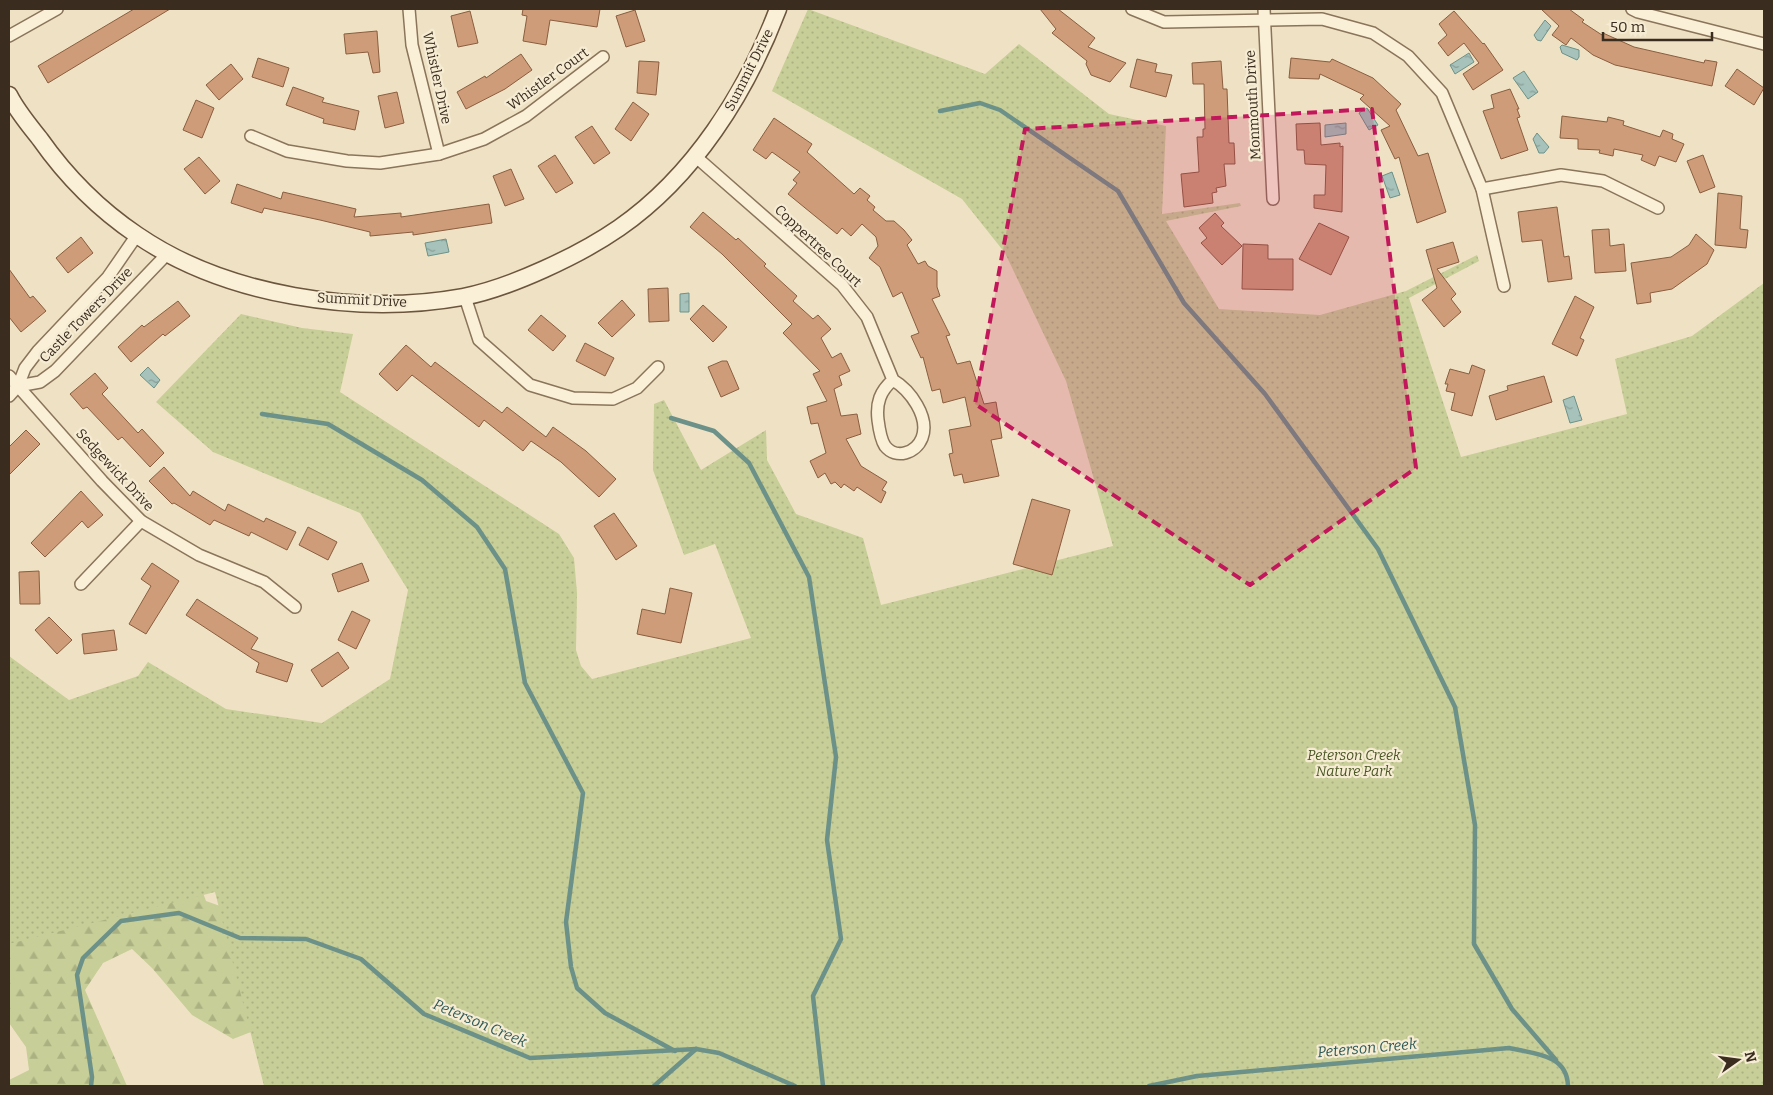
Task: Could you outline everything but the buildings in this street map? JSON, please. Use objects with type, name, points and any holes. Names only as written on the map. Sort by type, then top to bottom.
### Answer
[{"type":"main road","name":"Summit Drive","points":[[9,95],[40,141],[69,175],[100,205],[137,235],[168,253],[227,279],[297,296],[390,305],[465,297],[532,274],[586,249],[621,227],[658,196],[695,156],[731,108],[778,9]]},
{"type":"street","points":[[9,36],[57,9]]},
{"type":"street","name":"Whistler Drive","points":[[409,9],[412,44],[439,154]]},
{"type":"street","points":[[1132,9],[1164,22],[1264,22],[1322,19],[1373,34],[1408,56],[1442,93],[1482,189],[1504,286]]},
{"type":"street","name":"Monmouth Drive","points":[[1264,9],[1273,199]]},
{"type":"street","points":[[1632,9],[1764,44]]},
{"type":"street","name":"Whistler Court","points":[[251,136],[287,151],[347,161],[380,163],[439,154],[484,139],[526,116],[603,57]]},
{"type":"street","name":"Coppertree Court","points":[[695,156],[842,285],[867,317],[893,380],[903,386],[910,394],[917,405],[923,427],[919,442],[914,449],[900,454],[891,452],[884,445],[878,419],[878,404],[883,390],[893,380]]},
{"type":"street","points":[[1482,189],[1561,176],[1604,181],[1658,208]]},
{"type":"street","name":"Castle Towers Drive","points":[[9,396],[18,386],[25,368],[38,351],[108,277],[137,235]]},
{"type":"street","name":"Castle Towers Drive","points":[[18,386],[40,382],[55,371],[168,253]]},
{"type":"street","points":[[465,297],[479,340],[530,386],[574,398],[613,399],[637,388],[658,367]]},
{"type":"street","name":"Sedgewick Drive","points":[[9,376],[141,522],[199,556],[264,582],[295,607]]},
{"type":"street","points":[[81,584],[141,522]]},
{"type":"highlighted area","points":[[1372,109],[1416,468],[1250,585],[975,404],[1025,129]]},
{"type":"green space","name":"Peterson Creek Nature Park","points":[[808,9],[985,74],[1019,44],[1109,114],[1166,126],[1162,214],[1240,203],[1241,206],[1166,221],[1219,309],[1320,315],[1406,291],[1477,255],[1479,261],[1409,298],[1461,457],[1627,414],[1615,359],[1692,336],[1764,283],[1764,1086],[264,1086],[215,892],[9,944],[9,656],[69,700],[138,676],[148,662],[226,709],[322,723],[390,679],[408,590],[360,513],[213,452],[156,402],[241,314],[302,328],[353,334],[340,392],[559,534],[574,558],[577,593],[576,650],[581,666],[592,679],[751,638],[715,544],[684,555],[653,470],[654,404],[664,400],[701,470],[766,430],[767,460],[796,514],[863,538],[881,605],[1113,546],[1066,381],[1005,253],[962,199],[772,91]]},
{"type":"green space","points":[[9,654],[18,675],[197,877],[206,901],[276,926],[882,1086],[264,1086],[286,1018],[233,1039],[192,1015],[152,968],[132,949],[103,963],[85,990],[127,1086],[9,1086],[9,1080],[29,1070],[26,1047],[9,1023]]},
{"type":"water","points":[[1545,20],[1551,26],[1541,41],[1537,40],[1534,35]]},
{"type":"water","points":[[1562,45],[1579,50],[1577,60],[1562,53],[1560,47]]},
{"type":"water","points":[[1469,53],[1474,62],[1455,74],[1450,65]]},
{"type":"water","points":[[1524,71],[1538,92],[1528,99],[1513,78]]},
{"type":"water","points":[[1367,108],[1378,125],[1369,130],[1359,113]]},
{"type":"water","points":[[1346,123],[1346,134],[1325,137],[1325,125]]},
{"type":"water","points":[[1537,133],[1549,147],[1544,153],[1539,153],[1533,139]]},
{"type":"water","points":[[1392,172],[1400,195],[1390,198],[1382,176]]},
{"type":"water","points":[[446,239],[449,252],[428,256],[425,243]]},
{"type":"water","points":[[689,293],[689,312],[680,312],[680,294]]},
{"type":"water","points":[[148,367],[160,380],[154,388],[140,375]]},
{"type":"water","points":[[1574,396],[1582,420],[1570,423],[1563,400]]},
{"type":"waterway","points":[[940,111],[980,103],[1000,110],[1118,191],[1184,303],[1265,394],[1378,549],[1455,707],[1475,825],[1474,944],[1512,1009],[1556,1060]]},
{"type":"waterway","points":[[262,414],[328,424],[422,480],[477,527],[505,569],[525,683],[583,793],[566,922],[571,967],[577,988],[605,1013],[675,1051]]},
{"type":"waterway","points":[[671,418],[714,431],[749,463],[809,577],[836,757],[827,840],[841,939],[813,996],[823,1086]]},
{"type":"waterway","name":"Peterson Creek","points":[[91,1086],[92,1077],[77,975],[83,958],[121,921],[179,913],[240,938],[306,939],[361,959],[424,1014],[530,1058],[696,1049],[719,1053],[795,1086]]},
{"type":"waterway","name":"Peterson Creek","points":[[1149,1086],[1197,1076],[1509,1048],[1539,1054],[1556,1061],[1566,1075],[1568,1086]]},
{"type":"waterway","points":[[654,1086],[696,1049]]}]
